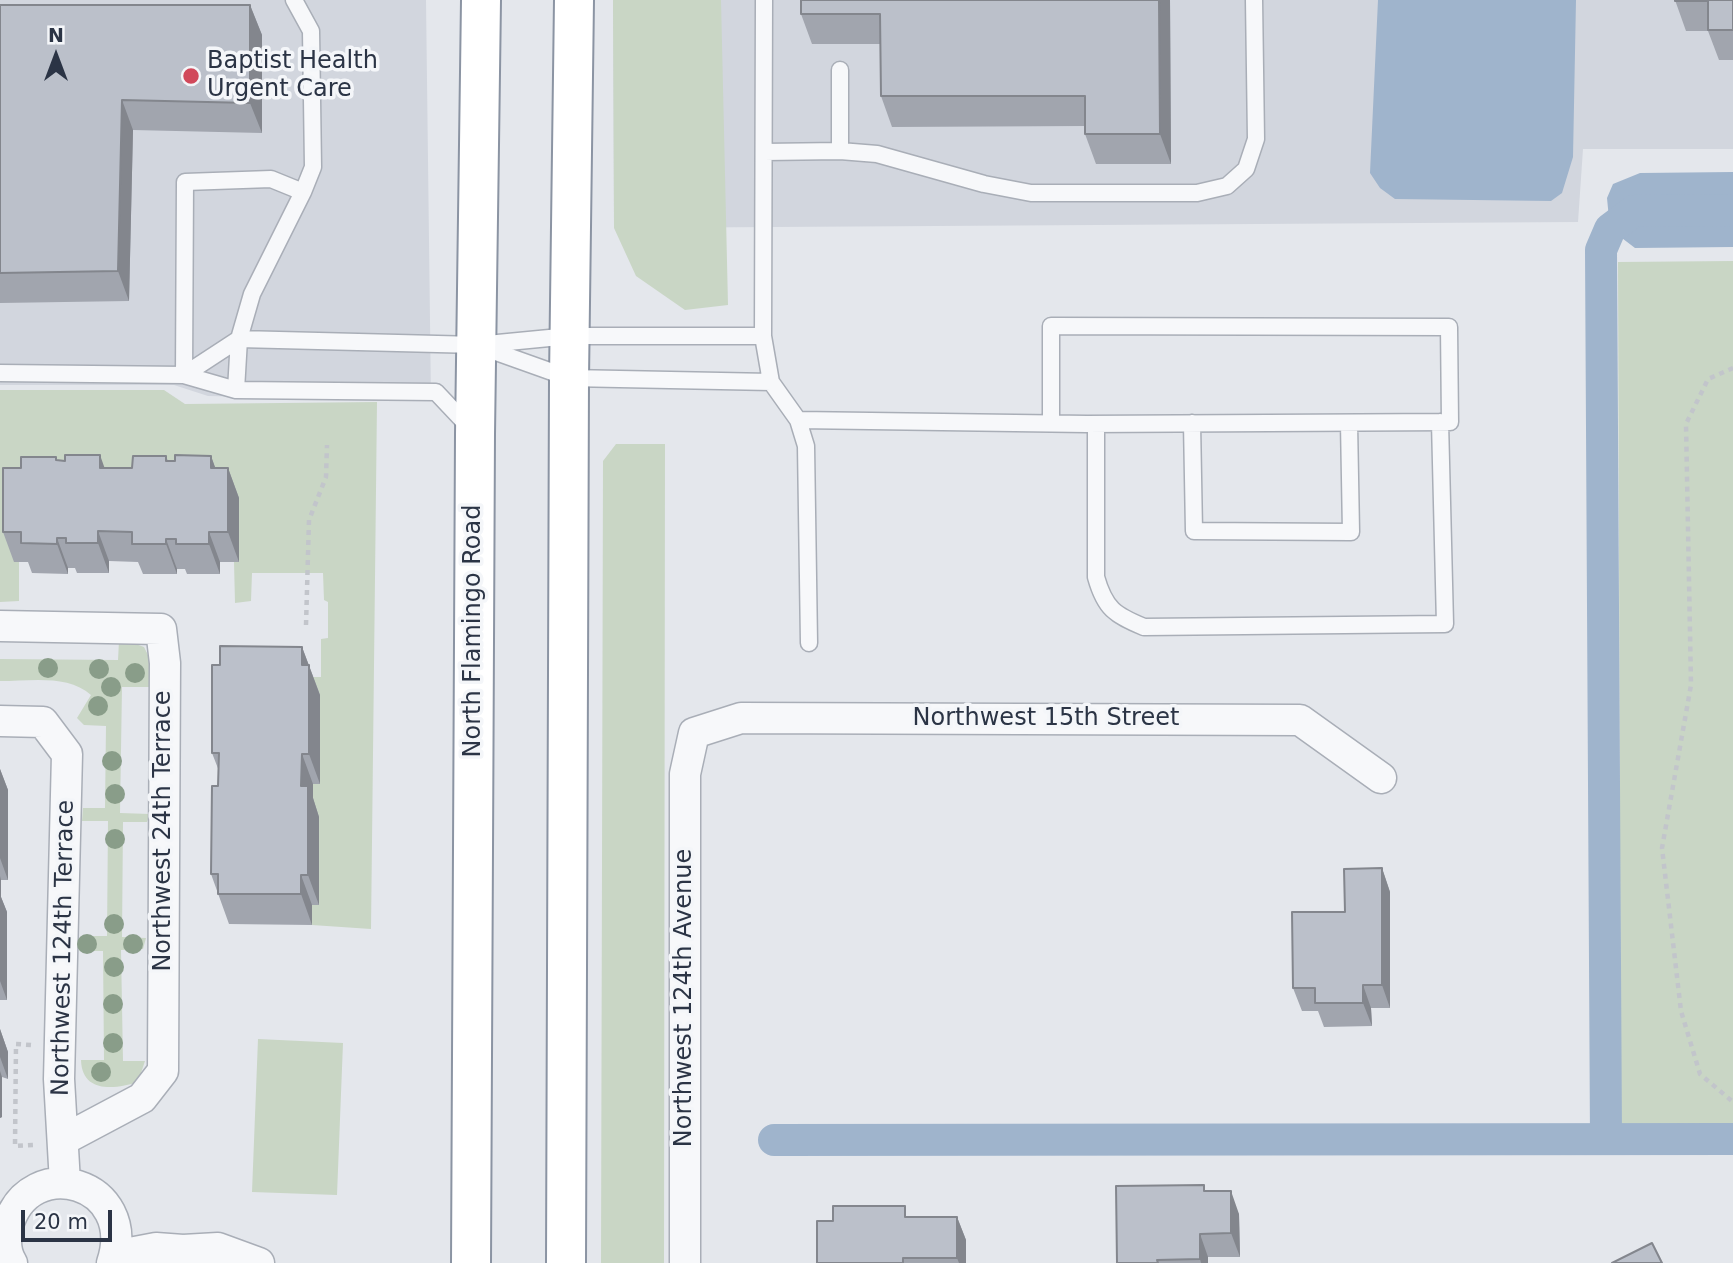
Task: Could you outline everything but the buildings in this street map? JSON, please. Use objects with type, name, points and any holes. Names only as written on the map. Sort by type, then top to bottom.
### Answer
[{"type":"highway","name":"North Flamingo Road","points":[[471,1263],[475,434],[481,0]]},
{"type":"highway","points":[[566,1263],[569,378],[574,0]]},
{"type":"street","name":"Northwest 24th Terrace","points":[[0,626],[161,629],[165,663],[163,1071],[142,1098],[63,1140]]},
{"type":"street","name":"Northwest 15th Street","points":[[694,733],[741,718],[1300,720],[1381,778]]},
{"type":"street","name":"Northwest 124th Terrace","points":[[0,721],[43,722],[67,754],[60,1079],[65,1183]]},
{"type":"street","name":"Northwest 124th Avenue","points":[[685,1263],[685,774],[694,733]]},
{"type":"street","points":[[6,1244],[11,1213],[25,1196],[44,1186],[65,1183],[86,1189],[104,1202],[115,1221],[118,1240],[115,1261],[156,1248],[188,1259],[218,1248],[259,1263]]},
{"type":"lane","points":[[236,390],[239,339],[252,294],[313,167],[312,31],[294,0]]},
{"type":"lane","points":[[764,0],[763,336],[771,382],[798,420],[806,446],[810,643]]},
{"type":"lane","points":[[764,152],[840,150],[877,154],[984,184],[1031,193],[1197,193],[1227,186],[1246,169],[1256,139],[1254,0]]},
{"type":"lane","points":[[840,70],[840,150]]},
{"type":"lane","points":[[184,375],[184,181],[271,179],[303,192]]},
{"type":"lane","points":[[798,420],[1096,424],[1450,422],[1449,327],[1051,326],[1051,423]]},
{"type":"lane","points":[[184,375],[239,339],[477,345],[570,336],[763,336]]},
{"type":"lane","points":[[477,345],[569,378],[771,382]]},
{"type":"lane","points":[[0,373],[184,375],[236,390],[436,392],[475,434]]},
{"type":"lane","points":[[1096,424],[1096,578],[1102,596],[1111,610],[1144,627],[1158,627],[1445,624],[1440,422]]},
{"type":"lane","points":[[1192,423],[1194,531],[1351,532],[1349,423]]},
{"type":"path","points":[[1733,368],[1707,380],[1685,424],[1692,685],[1662,848],[1681,1012],[1700,1074],[1733,1102]]},
{"type":"path","points":[[306,625],[309,520],[326,477],[327,445]]},
{"type":"shaded area","points":[[0,0],[426,0],[431,401],[208,396],[174,385],[0,385]]},
{"type":"shaded area","points":[[613,0],[1733,0],[1733,149],[1583,149],[1578,222],[614,228]]},
{"type":"green space","points":[[613,0],[721,0],[728,305],[685,310],[636,276],[614,228]]},
{"type":"green space","points":[[1733,261],[1733,1136],[1621,1137],[1618,262]]},
{"type":"green space","points":[[0,390],[164,390],[185,404],[377,402],[371,929],[312,925],[312,905],[319,905],[319,817],[312,817],[313,784],[320,784],[320,695],[313,677],[321,677],[321,639],[328,638],[328,602],[324,600],[323,573],[252,573],[251,601],[235,603],[234,562],[239,499],[19,562],[19,601],[0,602]]},
{"type":"green space","points":[[616,444],[665,444],[664,1263],[601,1263],[603,461]]},
{"type":"green space","points":[[125,640],[144,647],[150,659],[152,687],[122,687],[120,813],[150,814],[147,822],[123,822],[122,937],[146,938],[143,949],[121,950],[123,1061],[145,1061],[138,1082],[111,1087],[94,1084],[87,1079],[83,1071],[81,1060],[104,1060],[103,951],[80,951],[77,943],[81,936],[107,936],[108,821],[82,821],[83,808],[105,808],[106,726],[84,725],[77,718],[91,695],[82,688],[60,681],[0,681],[0,659],[118,660],[119,641]]},
{"type":"green space","points":[[258,1039],[343,1043],[337,1195],[252,1192]]},
{"type":"water","points":[[1378,0],[1576,0],[1573,157],[1562,193],[1551,201],[1395,199],[1380,188],[1370,173]]},
{"type":"water","points":[[1733,172],[1733,247],[1635,248],[1610,229],[1607,198],[1613,184],[1640,173]]},
{"type":"waterway","points":[[1606,1139],[1601,250],[1610,229],[1634,211],[1733,210]]},
{"type":"waterway","points":[[774,1140],[1733,1139]]},
{"type":"place","name":"Baptist Health Urgent Care","points":[[191,76]]}]
